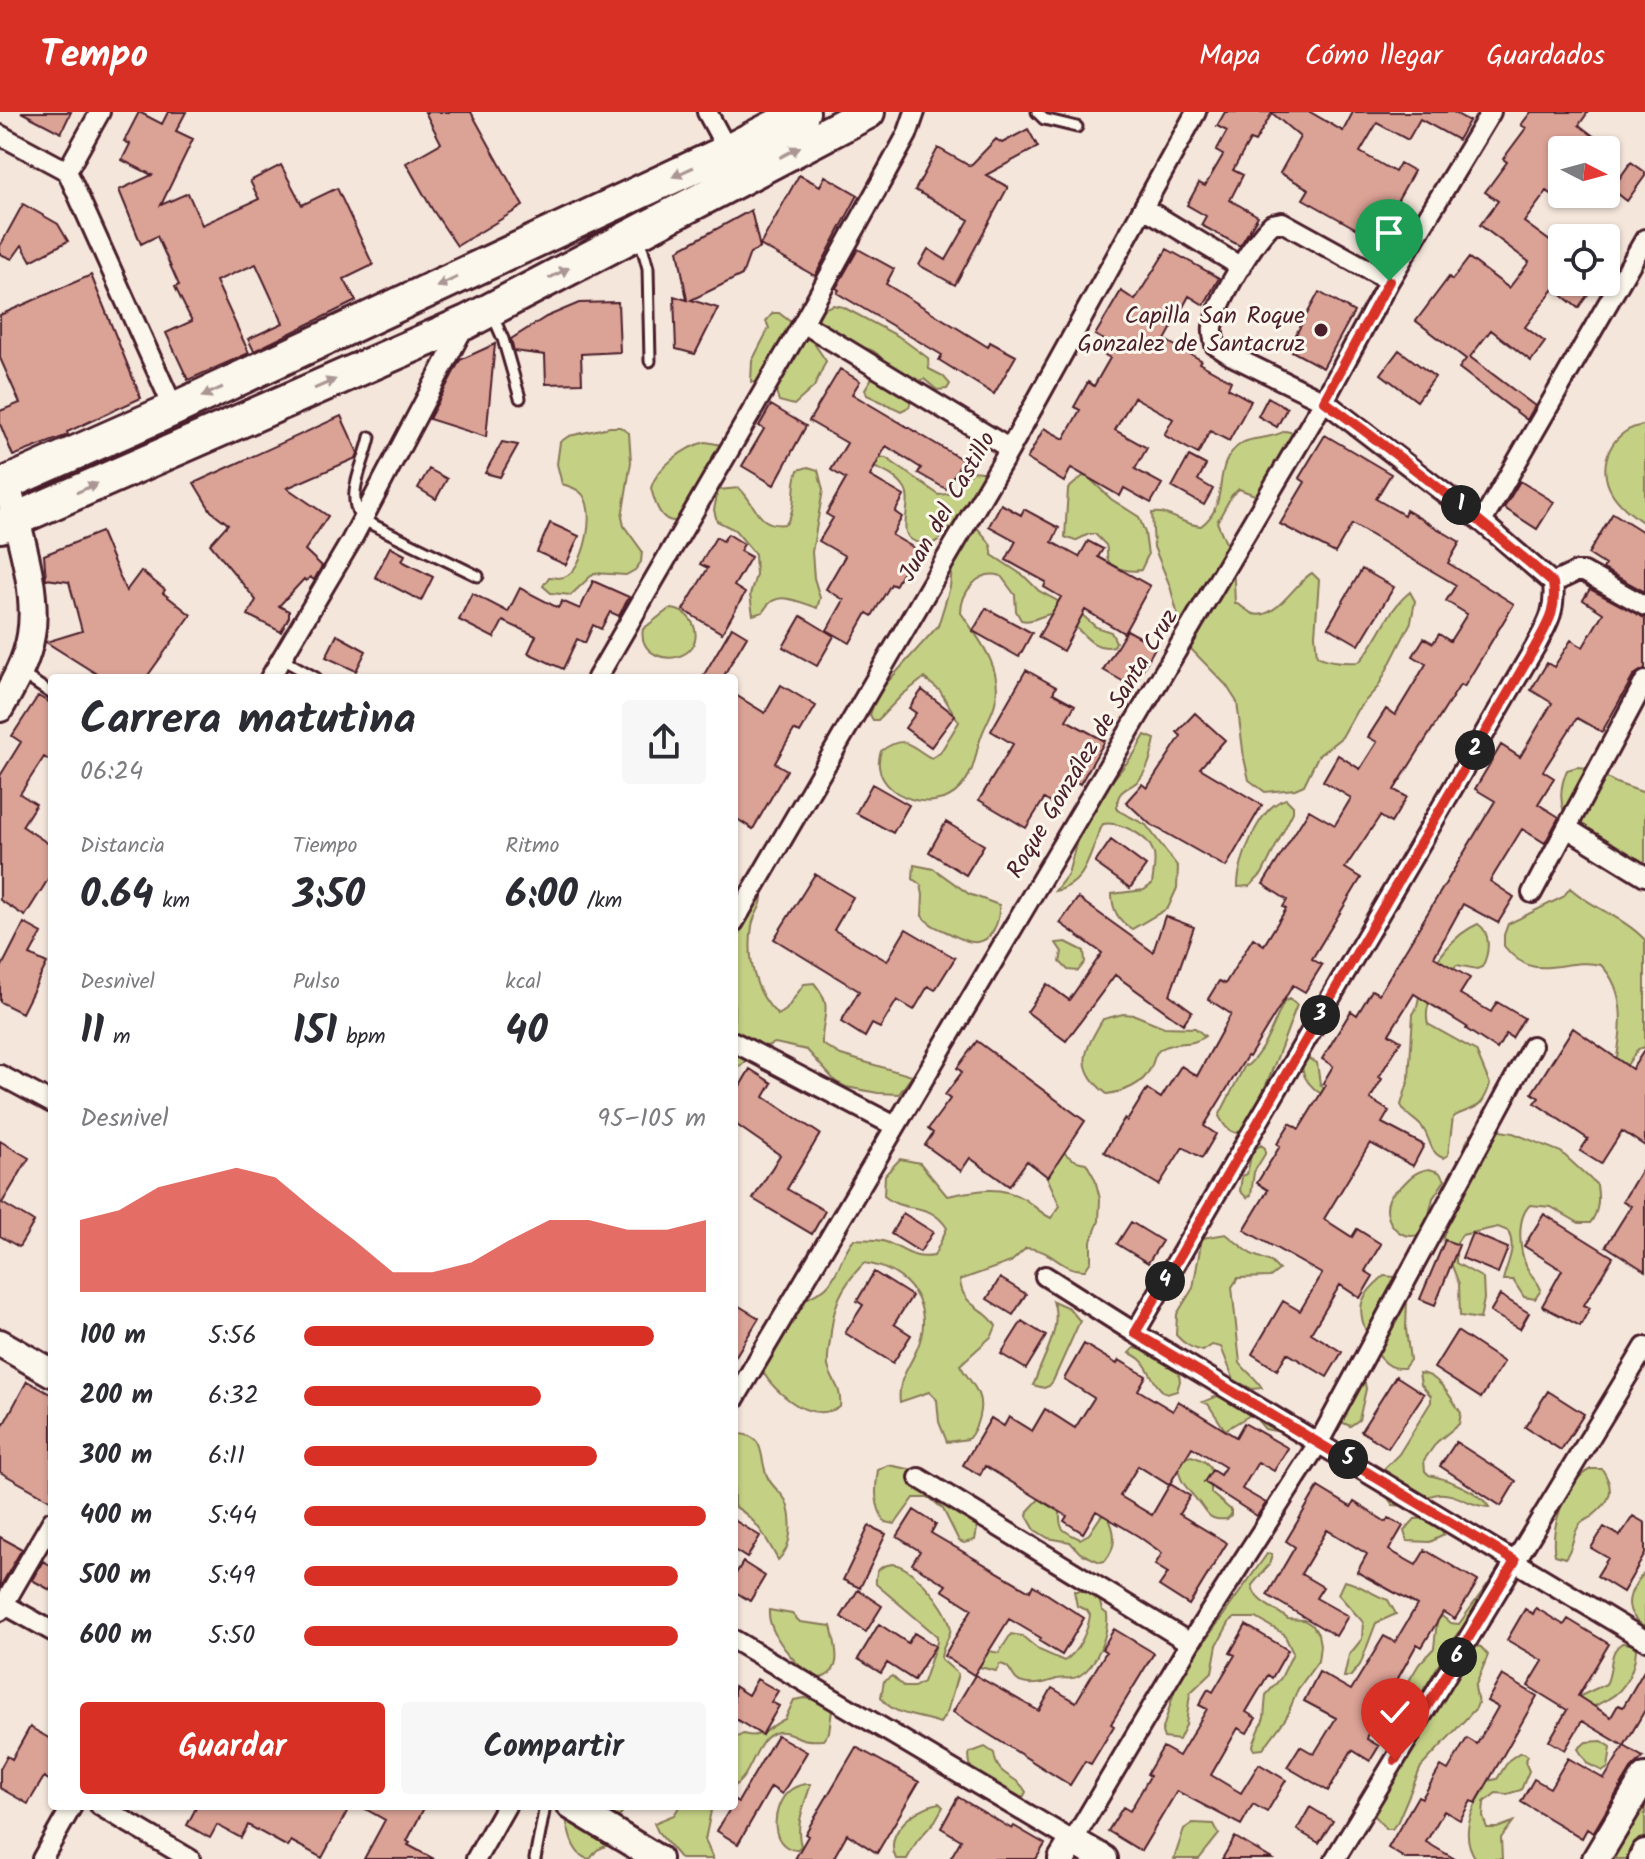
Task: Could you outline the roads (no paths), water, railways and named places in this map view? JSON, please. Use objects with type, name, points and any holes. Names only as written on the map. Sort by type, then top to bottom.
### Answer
[{"type":"highway","points":[[3,484],[174,409],[728,151],[803,112]]},
{"type":"highway","points":[[8,523],[479,315],[868,112]]},
{"type":"street","points":[[67,171],[100,112]]},
{"type":"street","points":[[707,112],[728,151]]},
{"type":"street","points":[[599,674],[803,323],[907,135],[915,112]]},
{"type":"street","name":"Juan del Castillo","points":[[738,915],[1010,449],[1196,112]]},
{"type":"street","name":"Roque González de Santa Cruz","points":[[738,1393],[1324,401],[1389,281],[1491,112]]},
{"type":"street","points":[[0,135],[67,171],[174,409]]},
{"type":"street","points":[[1144,208],[1241,267]]},
{"type":"street","points":[[1135,1333],[1551,619],[1555,601],[1553,583],[1482,522],[1324,401],[1215,345],[1212,330],[1218,309],[1241,267],[1272,224],[1282,222],[1389,281]]},
{"type":"street","points":[[1482,522],[1645,239]]},
{"type":"street","points":[[273,674],[479,315]]},
{"type":"street","points":[[803,323],[1010,449]]},
{"type":"street","points":[[0,708],[20,672],[31,635],[32,595],[8,523],[3,484]]},
{"type":"street","points":[[1553,583],[1576,572],[1584,572],[1645,606]]},
{"type":"street","points":[[1532,893],[1645,681]]},
{"type":"street","points":[[1567,828],[1645,876]]},
{"type":"street","points":[[738,1044],[895,1126]]},
{"type":"street","points":[[1068,1850],[1190,1643],[1319,1442],[1532,1046]]},
{"type":"street","points":[[0,1075],[48,1101]]},
{"type":"street","points":[[1045,1276],[1645,1640]]},
{"type":"street","points":[[0,1343],[48,1371]]},
{"type":"street","points":[[1335,1859],[1645,1347]]},
{"type":"street","points":[[919,1478],[1190,1643]]},
{"type":"street","points":[[48,1528],[1,1606],[48,1629]]},
{"type":"street","points":[[738,1643],[1068,1850],[1104,1859]]},
{"type":"street","points":[[1596,1859],[1645,1777]]},
{"type":"street","points":[[42,1859],[70,1810]]},
{"type":"street","points":[[107,1810],[190,1859]]},
{"type":"street","points":[[476,1859],[504,1810]]},
{"type":"street","points":[[578,1810],[658,1859]]},
{"type":"street","points":[[1642,1859],[1645,1853]]},
{"type":"lane","points":[[1037,112],[1044,119],[1077,127]]},
{"type":"lane","points":[[638,232],[648,268],[650,361]]},
{"type":"lane","points":[[479,315],[503,339],[520,398]]},
{"type":"lane","points":[[370,437],[354,499],[356,511],[363,520],[478,576]]},
{"type":"lane","points":[[282,659],[309,674]]},
{"type":"lane","points":[[20,672],[48,691]]},
{"type":"lane","points":[[535,1859],[544,1810]]},
{"type":"place","name":"Capilla San Roque Gonzalez de Santacruz","points":[[1321,330]]}]
